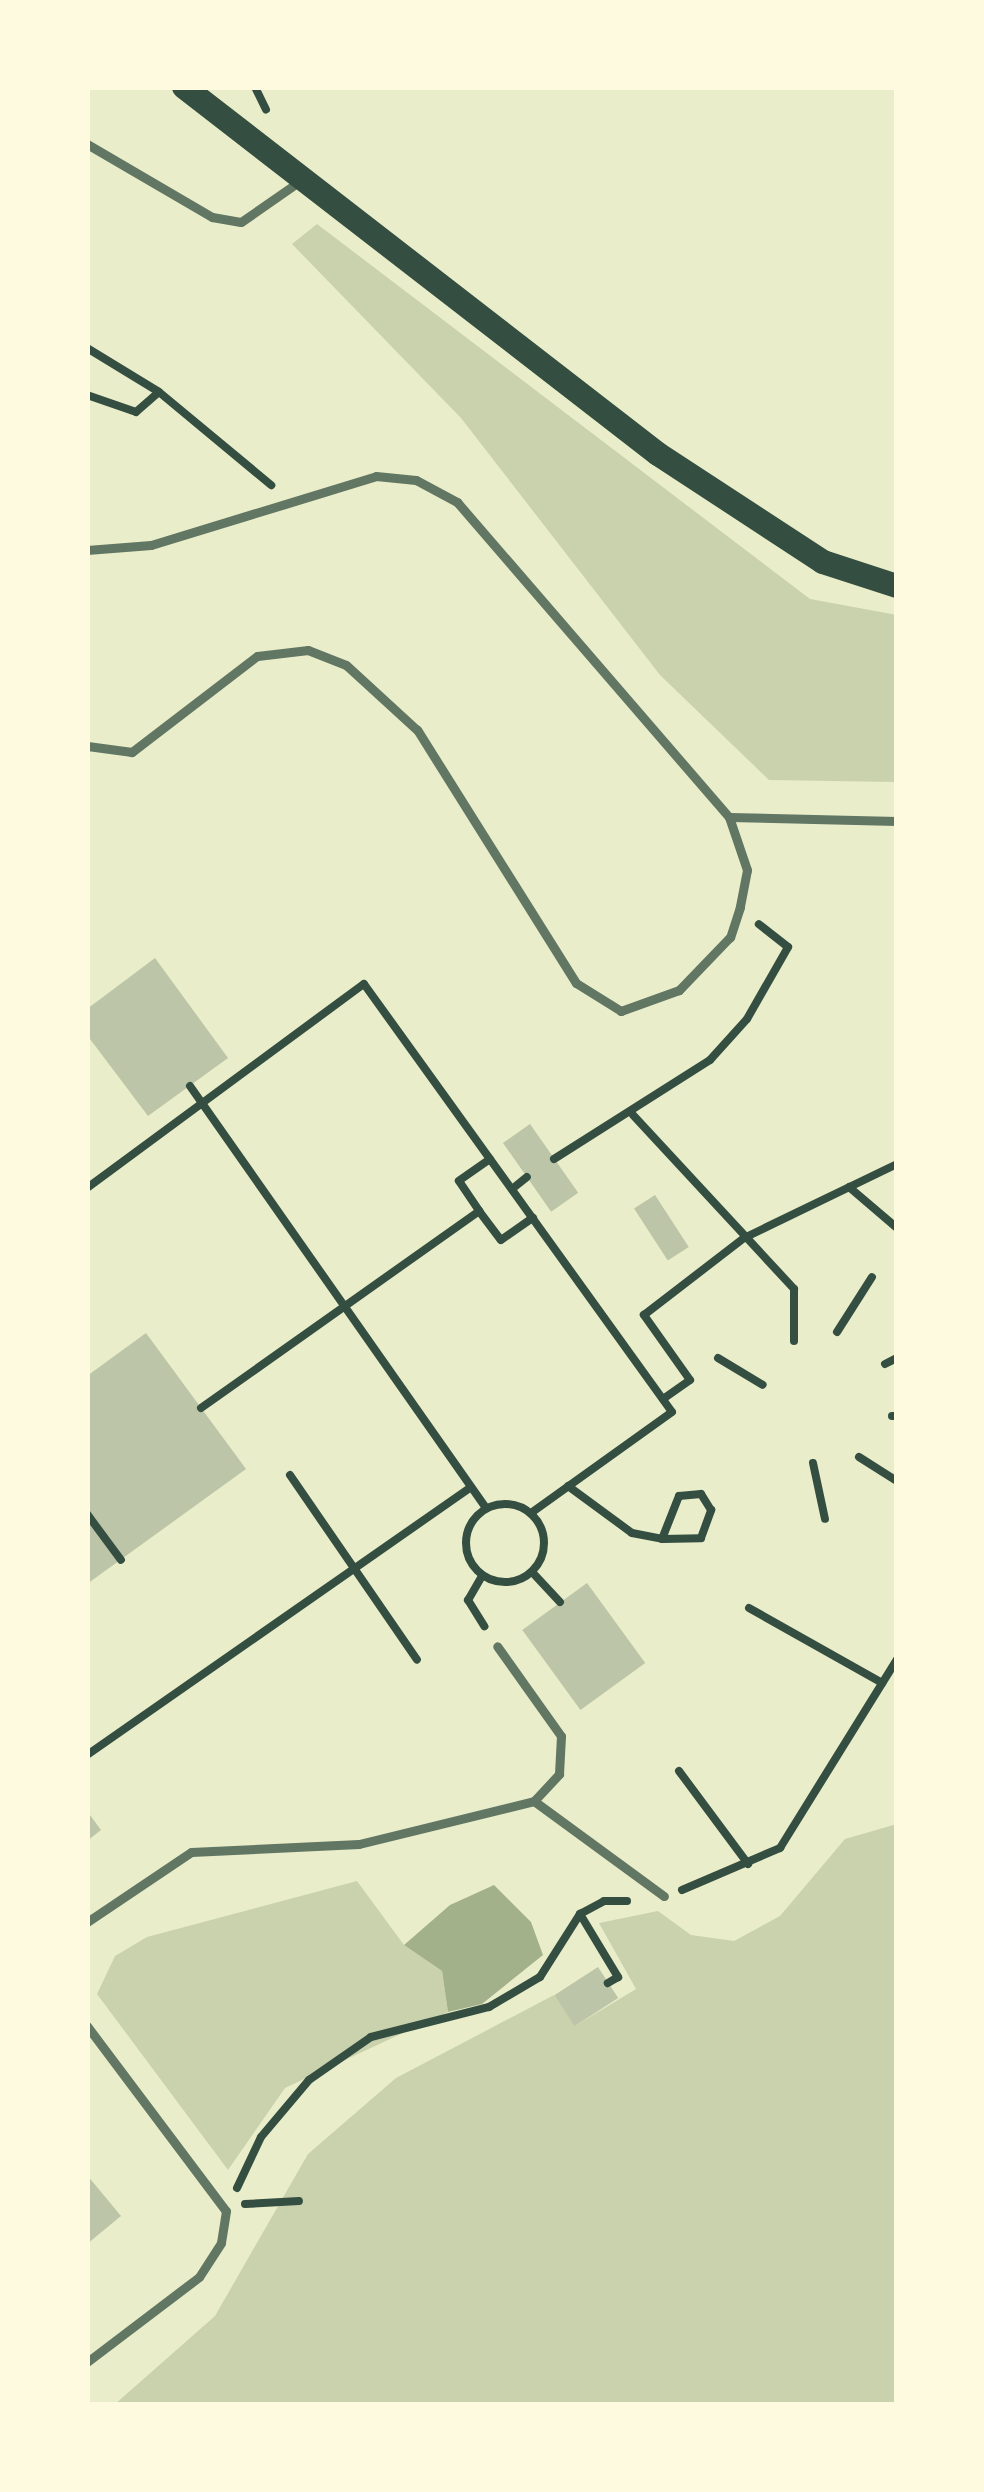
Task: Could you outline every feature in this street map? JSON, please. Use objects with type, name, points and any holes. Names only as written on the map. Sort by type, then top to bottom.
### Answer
[{"type":"main road","points":[[184,87],[658,454],[823,562],[897,586]]},
{"type":"lane","points":[[87,144],[212,217],[242,223],[300,181]]},
{"type":"lane","points":[[87,550],[151,545],[285,498],[376,476],[416,480],[457,502],[729,818],[747,870],[730,937],[679,990],[621,1011],[576,983],[416,730],[346,665],[308,650],[257,656],[132,752],[87,746]]},
{"type":"lane","points":[[729,818],[897,821]]},
{"type":"lane","points":[[87,1922],[191,1852],[359,1844],[533,1801],[559,1774],[561,1736],[497,1646]]},
{"type":"lane","points":[[533,1801],[664,1896]]},
{"type":"lane","points":[[87,2026],[226,2211],[221,2243],[199,2277],[87,2362]]},
{"type":"path","points":[[87,348],[159,392],[285,498]]},
{"type":"path","points":[[87,395],[136,412],[159,392]]},
{"type":"path","points":[[554,1159],[633,1114],[710,1060],[747,1018],[788,947]]},
{"type":"path","points":[[87,1188],[364,984],[672,1412],[530,1513]]},
{"type":"path","points":[[190,1086],[486,1508]]},
{"type":"path","points":[[633,1114],[794,1289],[794,1341]]},
{"type":"path","points":[[490,1159],[459,1181],[479,1211],[501,1240],[533,1218]]},
{"type":"path","points":[[663,1400],[690,1380],[644,1315],[745,1238],[897,1164]]},
{"type":"path","points":[[512,1190],[527,1178]]},
{"type":"path","points":[[848,1187],[897,1228]]},
{"type":"path","points":[[201,1408],[479,1211]]},
{"type":"path","points":[[837,1332],[872,1276]]},
{"type":"path","points":[[718,1358],[763,1384]]},
{"type":"path","points":[[884,1364],[897,1358]]},
{"type":"path","points":[[859,1457],[897,1481]]},
{"type":"path","points":[[814,1463],[825,1520]]},
{"type":"path","points":[[290,1474],[417,1660]]},
{"type":"path","points":[[87,1755],[471,1486]]},
{"type":"path","points":[[568,1486],[632,1533],[662,1539],[701,1538],[711,1510],[701,1494],[680,1496],[662,1539]]},
{"type":"path","points":[[508,1504],[530,1513],[544,1535],[532,1572],[508,1583],[482,1576],[465,1541],[486,1508],[508,1504]]},
{"type":"path","points":[[87,1514],[121,1560]]},
{"type":"path","points":[[532,1572],[560,1602]]},
{"type":"path","points":[[482,1576],[468,1600],[497,1646]]},
{"type":"path","points":[[749,1609],[882,1684]]},
{"type":"path","points":[[226,2211],[261,2137],[309,2080],[371,2037],[489,2007],[540,1977],[580,1914],[604,1901],[664,1896],[779,1848],[897,1659]]},
{"type":"path","points":[[679,1771],[748,1864]]},
{"type":"path","points":[[580,1914],[618,1977],[608,1983]]},
{"type":"path","points":[[226,2211],[299,2201]]},
{"type":"shaded area","points":[[317,224],[810,599],[897,615],[897,782],[769,780],[660,675],[461,418],[292,244]]},
{"type":"shaded area","points":[[897,1824],[897,2405],[114,2405],[215,2316],[308,2154],[396,2078],[554,1995],[575,2026],[636,1989],[599,1923],[658,1911],[691,1935],[734,1941],[780,1916],[845,1839]]},
{"type":"shaded area","points":[[357,1881],[404,1945],[442,1971],[448,2012],[285,2088],[228,2170],[97,1994],[115,1956],[147,1937]]},
{"type":"shaded area","points":[[494,1885],[531,1922],[543,1955],[482,2004],[448,2012],[442,1971],[404,1945],[450,1905]]},
{"type":"building","points":[[155,958],[228,1058],[148,1116],[87,1035],[87,1009]]},
{"type":"building","points":[[530,1124],[578,1193],[551,1212],[503,1143]]},
{"type":"building","points":[[655,1195],[689,1247],[668,1261],[634,1209]]},
{"type":"building","points":[[146,1333],[246,1469],[87,1584],[87,1376]]},
{"type":"building","points":[[587,1583],[645,1663],[580,1710],[522,1630]]},
{"type":"building","points":[[87,1811],[101,1830],[87,1841]]},
{"type":"building","points":[[598,1967],[618,1998],[575,2026],[554,1995]]},
{"type":"building","points":[[87,2175],[121,2216],[87,2244]]}]
